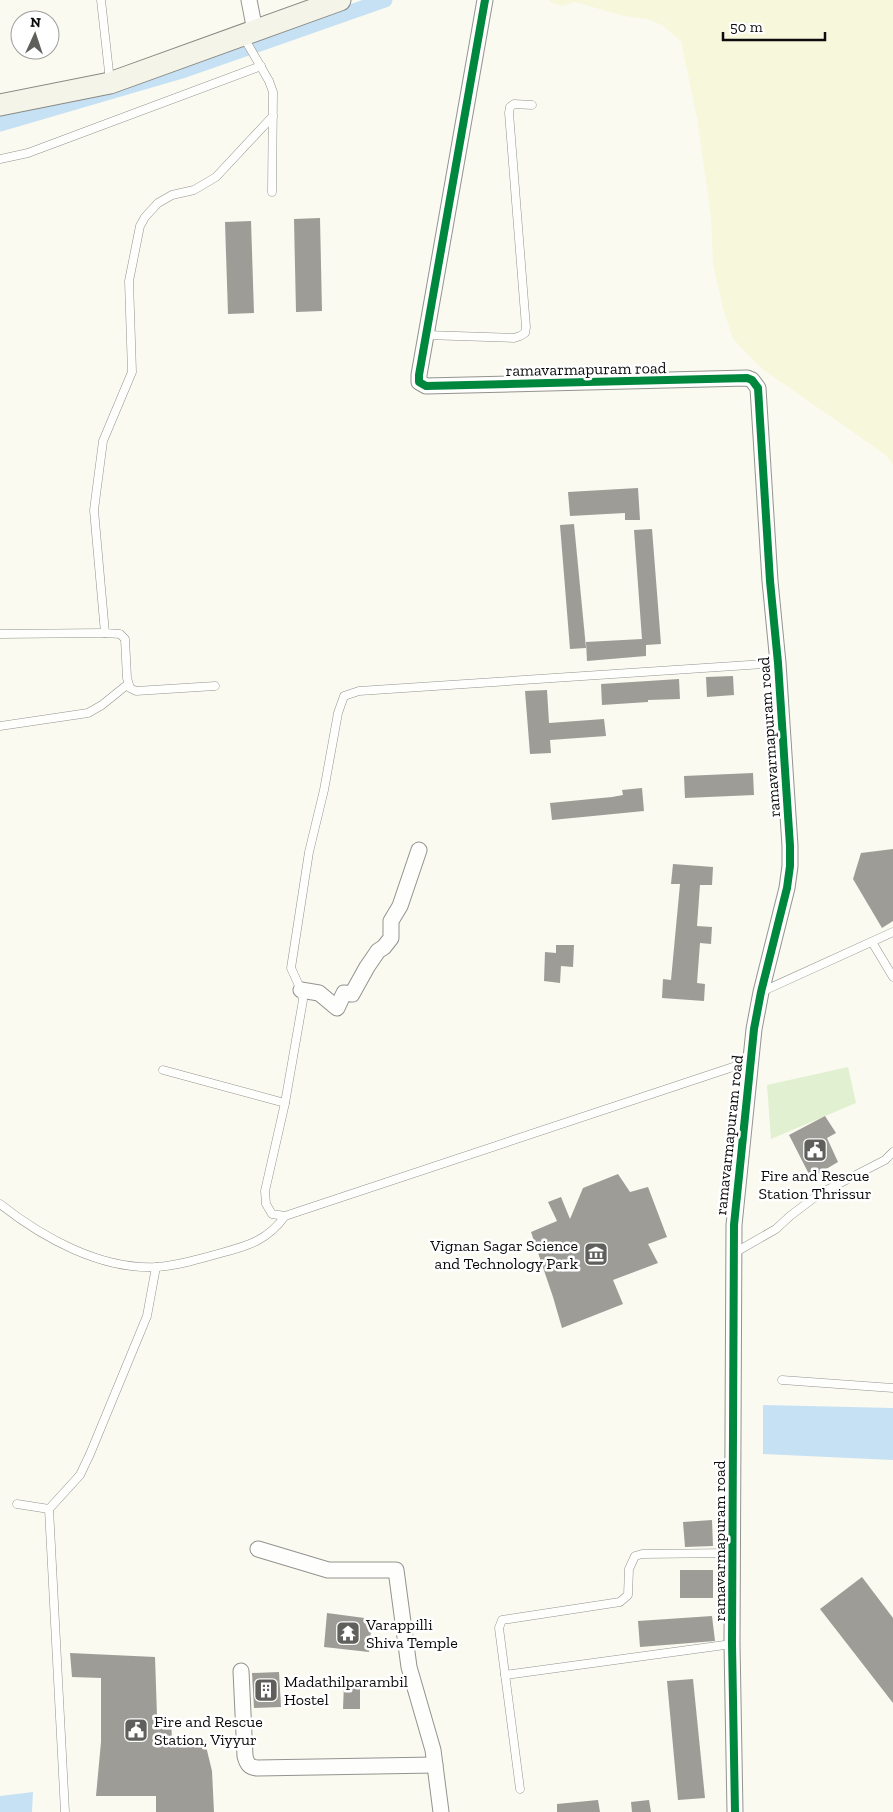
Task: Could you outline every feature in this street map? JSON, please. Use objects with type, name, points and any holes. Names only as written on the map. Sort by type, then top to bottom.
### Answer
[{"type":"street","points":[[249,0],[249,33]]},
{"type":"street","points":[[0,105],[110,83],[340,0]]},
{"type":"street","name":"ramavarmapuram road","points":[[485,0],[419,382],[426,386],[747,378],[752,380],[758,388],[770,581],[778,663],[790,866],[787,888],[761,992],[754,1029],[734,1225],[732,1644],[736,1812]]},
{"type":"street","points":[[301,990],[319,993],[337,1008],[344,993],[352,994],[378,951],[384,948],[391,938],[391,921],[400,906],[419,850]]},
{"type":"street","points":[[258,1549],[328,1570],[396,1570],[410,1667],[433,1750],[441,1812]]},
{"type":"street","points":[[241,1672],[245,1756],[247,1763],[251,1767],[435,1765]]},
{"type":"lane","points":[[101,0],[110,83]]},
{"type":"lane","points":[[249,33],[273,92],[272,192]]},
{"type":"lane","points":[[0,159],[28,153],[261,66]]},
{"type":"lane","points":[[426,335],[514,338],[525,333],[509,113],[510,107],[514,104],[532,105]]},
{"type":"lane","points":[[105,633],[94,510],[103,441],[132,372],[129,281],[140,226],[145,217],[158,203],[172,195],[194,190],[216,177],[273,116]]},
{"type":"lane","points":[[0,634],[120,634],[125,639],[128,684],[130,688],[136,691],[215,686]]},
{"type":"lane","points":[[751,1061],[285,1216],[272,1214],[266,1204],[265,1191],[285,1102],[303,1000],[301,990],[291,968],[309,852],[324,790],[338,713],[344,696],[359,691],[778,663]]},
{"type":"lane","points":[[0,726],[88,713],[102,705],[128,684]]},
{"type":"lane","points":[[761,992],[893,932]]},
{"type":"lane","points":[[872,942],[893,977]]},
{"type":"lane","points":[[163,1070],[285,1102]]},
{"type":"lane","points":[[734,1252],[776,1229],[819,1194],[885,1160],[893,1152]]},
{"type":"lane","points":[[0,1204],[46,1237],[91,1257],[133,1266],[156,1267],[185,1263],[238,1249],[268,1236],[285,1216]]},
{"type":"lane","points":[[65,1812],[49,1509],[80,1475],[90,1454],[147,1316],[156,1267]]},
{"type":"lane","points":[[782,1380],[893,1388]]},
{"type":"lane","points":[[16,1504],[49,1509]]},
{"type":"lane","points":[[520,1789],[499,1628],[502,1620],[620,1602],[628,1594],[629,1569],[635,1556],[642,1554],[732,1553]]},
{"type":"lane","points":[[505,1675],[732,1644]]},
{"type":"green space","points":[[549,0],[893,0],[893,465],[886,455],[761,368],[733,339],[723,308],[713,264],[711,216],[697,118],[681,41],[663,26],[649,19],[624,16],[575,2],[562,6]]},
{"type":"green space","points":[[848,1067],[856,1103],[771,1139],[767,1085]]},
{"type":"water","points":[[763,1405],[893,1408],[893,1460],[763,1454]]},
{"type":"water","points":[[33,1792],[32,1812],[0,1812],[0,1796]]},
{"type":"building","points":[[320,218],[322,311],[296,312],[294,219]]},
{"type":"building","points":[[251,221],[254,313],[228,314],[225,222]]},
{"type":"building","points":[[638,488],[640,520],[625,520],[625,513],[570,516],[568,492]]},
{"type":"building","points":[[574,524],[586,648],[570,649],[560,525]]},
{"type":"building","points":[[652,529],[661,644],[646,645],[646,656],[587,661],[586,642],[642,639],[634,530]]},
{"type":"building","points":[[733,676],[734,695],[707,697],[706,677]]},
{"type":"building","points":[[679,679],[680,699],[602,705],[601,684]]},
{"type":"building","points":[[547,690],[549,723],[604,719],[606,736],[550,740],[551,753],[530,754],[525,691]]},
{"type":"building","points":[[753,773],[754,795],[685,798],[684,776]]},
{"type":"building","points":[[642,788],[644,811],[552,820],[550,803],[612,797],[623,795],[622,790]]},
{"type":"building","points":[[893,849],[893,921],[882,928],[853,879],[861,853]]},
{"type":"building","points":[[673,864],[713,867],[712,885],[700,885],[697,926],[712,927],[711,944],[700,943],[697,983],[705,984],[704,1001],[662,998],[663,979],[671,980],[680,884],[671,884]]},
{"type":"building","points":[[556,945],[574,945],[573,967],[561,966],[560,983],[544,981],[545,952],[556,953]]},
{"type":"building","name":"Fire and Rescue Station Thrissur","points":[[825,1116],[836,1133],[827,1138],[838,1162],[811,1178],[789,1135]]},
{"type":"building","name":"Vignan Sagar Science and Technology Park","points":[[618,1174],[630,1192],[648,1187],[667,1237],[648,1244],[658,1263],[613,1280],[623,1304],[562,1328],[531,1232],[557,1221],[548,1202],[561,1197],[570,1219],[583,1188]]},
{"type":"building","points":[[712,1520],[713,1546],[685,1547],[683,1522]]},
{"type":"building","points":[[680,1570],[713,1570],[713,1598],[680,1598]]},
{"type":"building","points":[[862,1577],[893,1618],[893,1703],[820,1609]]},
{"type":"building","name":"Varappilli Shiva Temple","points":[[327,1613],[372,1619],[369,1652],[324,1647]]},
{"type":"building","points":[[712,1616],[715,1641],[640,1647],[638,1621]]},
{"type":"building","name":"Fire and Rescue Station, Viyyur","points":[[70,1653],[155,1657],[157,1716],[171,1718],[172,1741],[205,1742],[212,1771],[214,1812],[156,1812],[156,1796],[96,1796],[101,1742],[101,1678],[72,1677]]},
{"type":"building","name":"Madathilparambil Hostel","points":[[279,1672],[281,1707],[254,1708],[252,1673]]},
{"type":"building","points":[[693,1679],[705,1798],[678,1800],[667,1681]]},
{"type":"building","points":[[344,1683],[360,1684],[360,1709],[343,1709]]},
{"type":"building","points":[[598,1800],[600,1812],[557,1812],[557,1804]]},
{"type":"building","points":[[649,1800],[651,1812],[632,1812],[631,1802]]},
{"type":"waterway","points":[[254,46],[385,0]]},
{"type":"waterway","points":[[0,124],[185,70],[248,48]]},
{"type":"cycle path","points":[[485,0],[419,382],[426,386],[747,378],[752,380],[758,388],[770,581],[778,663],[790,866],[787,888],[761,992],[754,1029],[734,1225],[732,1644],[735,1812]]},
{"type":"place","name":"Fire and Rescue Station Thrissur","points":[[815,1150]]},
{"type":"place","name":"Vignan Sagar Science and Technology Park","points":[[596,1254]]},
{"type":"place","name":"Varappilli Shiva Temple","points":[[348,1633]]},
{"type":"place","name":"Madathilparambil Hostel","points":[[266,1690]]},
{"type":"place","name":"Fire and Rescue Station, Viyyur","points":[[136,1730]]}]
